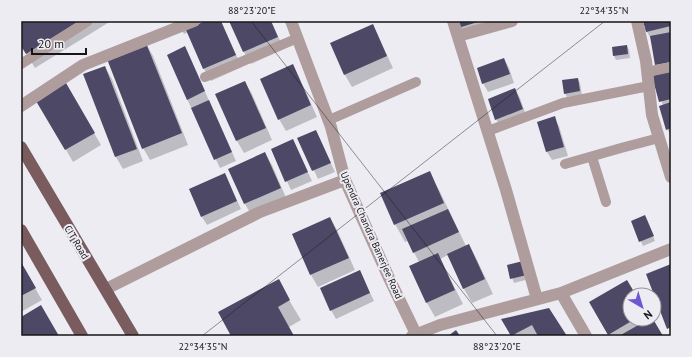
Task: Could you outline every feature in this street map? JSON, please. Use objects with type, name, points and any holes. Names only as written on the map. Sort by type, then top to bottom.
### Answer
[{"type":"main road","name":"CIT Road","points":[[21,147],[133,336]]},
{"type":"main road","points":[[21,230],[82,336]]},
{"type":"street","points":[[21,106],[83,65],[194,21]]},
{"type":"street","name":"Upendra Chandra Banerjee Road","points":[[291,21],[329,120],[345,180],[414,335]]},
{"type":"street","points":[[453,21],[488,131],[536,299]]},
{"type":"street","points":[[458,36],[512,21]]},
{"type":"street","points":[[637,21],[642,38],[652,115],[671,177]]},
{"type":"street","points":[[106,289],[260,212],[345,180]]},
{"type":"street","points":[[414,335],[440,325],[561,293],[671,249]]},
{"type":"street","points":[[561,293],[586,336]]},
{"type":"lane","points":[[21,64],[88,21]]},
{"type":"lane","points":[[205,77],[298,38]]},
{"type":"lane","points":[[647,72],[671,67]]},
{"type":"lane","points":[[329,120],[416,82]]},
{"type":"lane","points":[[488,131],[563,103],[649,86]]},
{"type":"lane","points":[[565,164],[659,138]]},
{"type":"lane","points":[[592,157],[606,202]]},
{"type":"building","points":[[21,21],[79,21],[26,54],[21,46]]},
{"type":"building","points":[[205,21],[221,21],[236,55],[203,69],[186,30]]},
{"type":"building","points":[[229,21],[271,21],[278,37],[243,52]]},
{"type":"building","points":[[456,21],[481,21],[458,28]]},
{"type":"building","points":[[643,21],[670,21],[671,26],[646,32]]},
{"type":"building","points":[[373,24],[387,56],[344,75],[330,43]]},
{"type":"building","points":[[671,32],[671,62],[655,65],[650,36]]},
{"type":"building","points":[[146,43],[182,133],[142,149],[107,59]]},
{"type":"building","points":[[627,45],[628,54],[613,56],[612,47]]},
{"type":"building","points":[[185,46],[205,91],[187,100],[167,55]]},
{"type":"building","points":[[504,58],[510,74],[482,84],[477,68]]},
{"type":"building","points":[[293,64],[311,105],[278,120],[260,79]]},
{"type":"building","points":[[105,66],[137,149],[115,157],[83,74]]},
{"type":"building","points":[[671,71],[671,99],[659,102],[652,76]]},
{"type":"building","points":[[578,78],[580,91],[564,94],[562,80]]},
{"type":"building","points":[[245,81],[266,128],[236,141],[215,94]]},
{"type":"building","points":[[66,83],[95,133],[65,150],[36,101]]},
{"type":"building","points":[[515,88],[523,109],[495,120],[488,99]]},
{"type":"building","points":[[209,100],[232,152],[214,160],[191,108]]},
{"type":"building","points":[[671,102],[671,128],[666,130],[659,106]]},
{"type":"building","points":[[555,116],[564,147],[546,152],[537,122]]},
{"type":"building","points":[[316,130],[331,163],[312,171],[297,138]]},
{"type":"building","points":[[293,139],[308,172],[285,182],[271,149]]},
{"type":"building","points":[[265,152],[281,188],[244,204],[228,169]]},
{"type":"building","points":[[430,171],[444,203],[394,225],[380,193]]},
{"type":"building","points":[[225,173],[237,201],[201,217],[189,189]]},
{"type":"building","points":[[448,209],[459,232],[413,253],[402,229]]},
{"type":"building","points":[[645,215],[654,236],[639,242],[631,221]]},
{"type":"building","points":[[330,217],[349,258],[310,275],[292,234]]},
{"type":"building","points":[[469,244],[485,279],[463,289],[447,254]]},
{"type":"building","points":[[438,253],[455,290],[426,303],[409,266]]},
{"type":"building","points":[[523,261],[527,275],[510,279],[507,265]]},
{"type":"building","points":[[21,262],[36,288],[21,296]]},
{"type":"building","points":[[671,264],[671,327],[667,329],[662,316],[662,287],[651,287],[646,274]]},
{"type":"building","points":[[360,270],[370,293],[330,311],[320,288]]},
{"type":"building","points":[[279,279],[290,300],[278,307],[294,336],[231,336],[218,312]]},
{"type":"building","points":[[627,280],[631,287],[622,287],[622,327],[608,335],[589,302]]},
{"type":"building","points":[[41,305],[59,336],[21,336],[21,317]]},
{"type":"building","points":[[549,308],[567,336],[538,336],[532,325],[511,336],[501,319]]},
{"type":"building","points":[[635,327],[658,327],[663,336],[619,336]]},
{"type":"building","points":[[456,330],[460,336],[448,336]]}]
